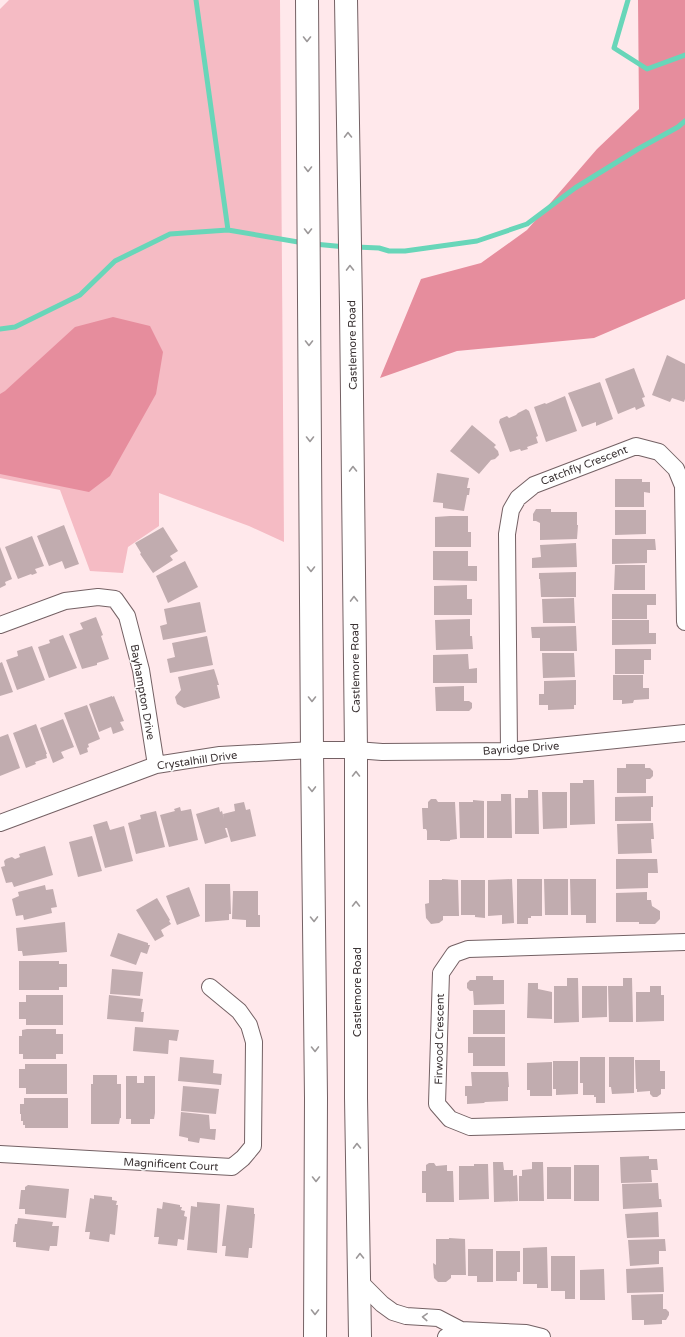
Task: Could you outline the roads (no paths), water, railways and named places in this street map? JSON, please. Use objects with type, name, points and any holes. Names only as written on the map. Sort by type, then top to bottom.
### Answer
[{"type":"main road","points":[[306,0],[316,1098],[315,1337]]},
{"type":"main road","name":"Castlemore Road","points":[[346,0],[356,750],[356,1098],[360,1337]]},
{"type":"street","name":"Catchfly Crescent","points":[[509,751],[506,534],[511,510],[518,498],[534,485],[636,446],[659,452],[676,469],[684,486],[685,622]]},
{"type":"street","name":"Bayhampton Drive","points":[[0,625],[65,602],[98,597],[115,599],[127,616],[141,670],[156,764]]},
{"type":"street","name":"Bayridge Drive","points":[[356,750],[382,752],[509,751],[685,733]]},
{"type":"street","name":"Crystalhill Drive","points":[[0,823],[156,764],[220,755],[312,750],[356,750]]},
{"type":"street","name":"Firwood Crescent","points":[[685,942],[468,949],[454,954],[440,973],[437,1104],[450,1119],[470,1127],[685,1121]]},
{"type":"street","name":"Magnificent Court","points":[[0,1154],[232,1167],[243,1158],[253,1146],[254,1042],[249,1025],[239,1011],[210,987]]},
{"type":"street","points":[[360,1282],[382,1304],[393,1312],[406,1316],[438,1318],[461,1330],[531,1336]]},
{"type":"street","points":[[446,1337],[461,1330]]},
{"type":"waterway","points":[[196,0],[228,230]]},
{"type":"waterway","points":[[628,0],[614,48],[647,69],[685,55]]},
{"type":"waterway","points":[[356,247],[379,248],[389,251],[405,251],[477,241],[527,224],[575,188],[638,149],[678,127],[685,121]]},
{"type":"waterway","points":[[0,329],[15,327],[80,295],[115,261],[170,234],[228,230],[304,243]]},
{"type":"waterway","points":[[314,244],[346,247]]}]
